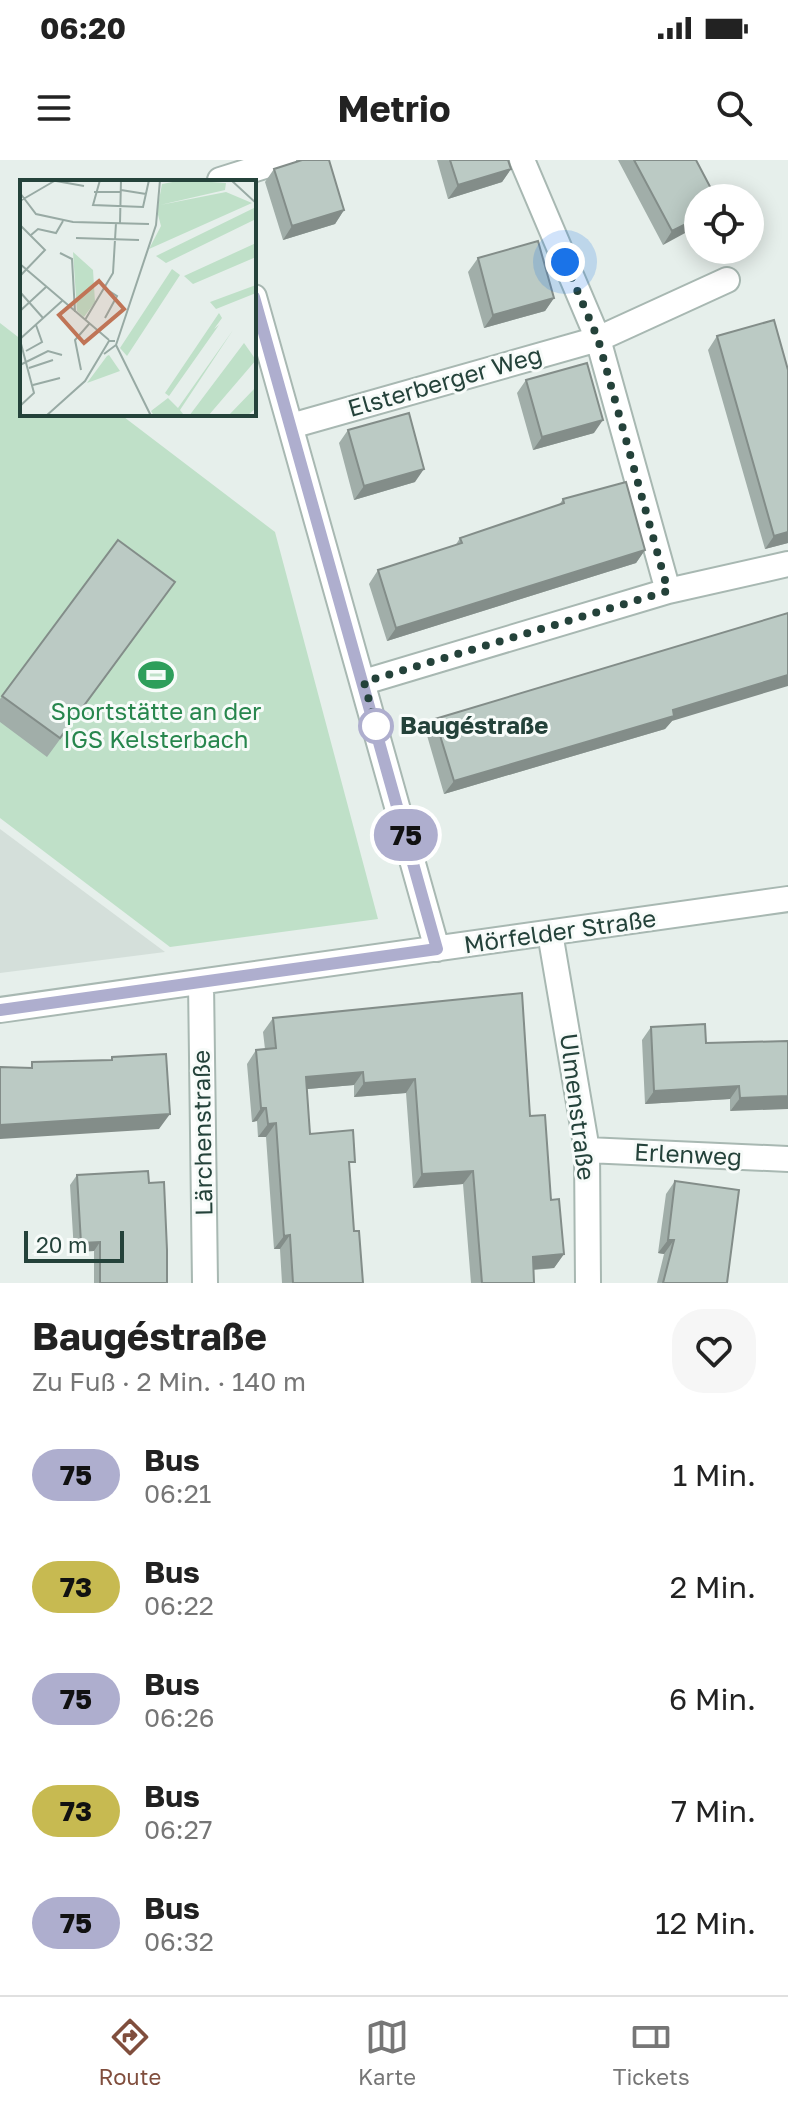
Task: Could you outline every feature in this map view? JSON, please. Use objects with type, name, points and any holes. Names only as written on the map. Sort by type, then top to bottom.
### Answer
[{"type":"street","points":[[218,174],[284,160]]},
{"type":"street","points":[[522,160],[598,339],[668,591]]},
{"type":"street","name":"Elsterberger Weg","points":[[291,426],[598,339],[727,280]]},
{"type":"street","points":[[256,304],[437,949]]},
{"type":"street","points":[[364,682],[668,591],[788,564]]},
{"type":"street","name":"Mörfelder Straße","points":[[0,1010],[788,899]]},
{"type":"street","name":"Ulmenstraße","points":[[550,933],[587,1150],[588,1283]]},
{"type":"street","name":"Lärchenstraße","points":[[201,982],[205,1283]]},
{"type":"street","name":"Erlenweg","points":[[587,1150],[788,1159]]},
{"type":"shaded area","points":[[0,829],[165,952],[0,973]]},
{"type":"green space","name":"Sportstätte an der IGS Kelsterbach","points":[[0,323],[20,338],[20,416],[123,416],[275,532],[378,919],[170,947],[0,818]]},
{"type":"building","points":[[302,160],[329,160],[344,210],[292,226],[274,169]]},
{"type":"building","points":[[450,160],[508,160],[511,169],[458,185]]},
{"type":"building","points":[[634,160],[696,160],[709,184],[684,184],[684,225],[672,231]]},
{"type":"building","points":[[538,241],[554,298],[493,315],[478,258]]},
{"type":"building","points":[[774,320],[788,370],[788,532],[774,536],[717,336]]},
{"type":"building","points":[[587,363],[603,420],[542,437],[526,380]]},
{"type":"building","points":[[409,413],[424,469],[364,486],[348,430]]},
{"type":"building","points":[[626,482],[645,550],[396,628],[378,570],[462,543],[460,538],[564,503],[563,499]]},
{"type":"building","points":[[118,540],[175,582],[60,738],[2,696]]},
{"type":"building","points":[[788,613],[788,675],[673,710],[674,716],[454,781],[435,719]]},
{"type":"building","points":[[522,993],[530,1116],[545,1115],[551,1200],[559,1199],[564,1254],[533,1257],[534,1283],[482,1283],[473,1171],[422,1174],[415,1079],[364,1083],[363,1072],[306,1077],[310,1134],[353,1130],[355,1162],[349,1162],[354,1231],[359,1231],[363,1283],[293,1283],[290,1235],[284,1236],[276,1123],[268,1124],[266,1108],[261,1108],[256,1050],[276,1048],[273,1018]]},
{"type":"building","points":[[705,1024],[706,1043],[788,1041],[788,1096],[740,1098],[739,1086],[654,1091],[651,1027]]},
{"type":"building","points":[[166,1054],[170,1114],[0,1125],[0,1067],[32,1068],[32,1062],[112,1060],[112,1057]]},
{"type":"building","points":[[148,1171],[149,1183],[164,1182],[167,1283],[100,1283],[100,1242],[81,1243],[77,1175]]},
{"type":"building","points":[[675,1181],[739,1190],[727,1283],[663,1283],[674,1240],[668,1240]]},
{"type":"bus line","name":"75","points":[[0,1010],[437,949],[256,304]]},
{"type":"place","name":"Sportstätte an der IGS Kelsterbach","points":[[156,675]]},
{"type":"place","name":"Baugéstraße","points":[[376,726]]},
{"type":"route","points":[[376,726],[364,682],[668,591],[598,339],[565,262]]}]
